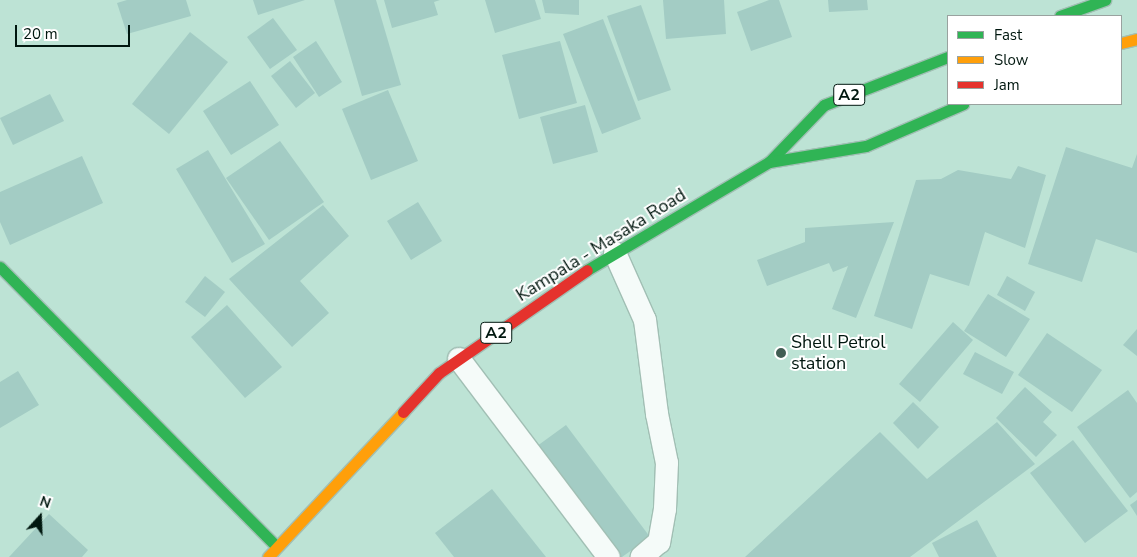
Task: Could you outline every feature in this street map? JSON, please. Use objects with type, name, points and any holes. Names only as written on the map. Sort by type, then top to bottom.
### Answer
[{"type":"main road","points":[[1063,15],[1105,0]]},
{"type":"main road","points":[[1122,44],[1137,39]]},
{"type":"main road","name":"Kampala - Masaka Road","points":[[268,557],[276,546],[439,373],[459,358],[615,254],[769,162],[824,104],[947,57]]},
{"type":"main road","name":"Kampala - Masaka Road","points":[[769,162],[866,146],[961,105]]},
{"type":"main road","points":[[0,267],[159,431],[276,546]]},
{"type":"lane","points":[[615,254],[645,320],[657,414],[668,463],[665,509],[658,542],[642,557]]},
{"type":"lane","points":[[459,358],[609,557]]},
{"type":"building","points":[[127,0],[186,0],[191,16],[127,34],[117,3]]},
{"type":"building","points":[[253,0],[305,0],[258,15]]},
{"type":"building","points":[[334,0],[376,0],[401,85],[362,96]]},
{"type":"building","points":[[384,0],[440,0],[434,2],[438,15],[392,28]]},
{"type":"building","points":[[485,0],[535,0],[541,19],[495,33]]},
{"type":"building","points":[[542,0],[579,0],[579,15],[545,13]]},
{"type":"building","points":[[663,0],[724,0],[726,34],[666,39]]},
{"type":"building","points":[[769,0],[779,0],[792,37],[751,51],[737,12]]},
{"type":"building","points":[[828,0],[867,0],[868,10],[829,12]]},
{"type":"building","points":[[641,5],[671,90],[638,101],[607,16]]},
{"type":"building","points":[[273,18],[297,50],[270,69],[247,37]]},
{"type":"building","points":[[603,19],[641,119],[602,134],[563,34]]},
{"type":"building","points":[[190,32],[228,62],[169,134],[132,104]]},
{"type":"building","points":[[316,41],[342,82],[319,97],[293,57]]},
{"type":"building","points":[[560,41],[577,103],[519,119],[502,55]]},
{"type":"building","points":[[290,61],[315,93],[296,108],[271,76]]},
{"type":"building","points":[[250,81],[279,125],[231,155],[203,111]]},
{"type":"building","points":[[388,90],[418,161],[371,180],[342,109]]},
{"type":"building","points":[[50,94],[64,121],[13,145],[0,118]]},
{"type":"building","points":[[585,105],[598,152],[553,164],[540,117]]},
{"type":"building","points":[[280,141],[324,202],[269,240],[226,178]]},
{"type":"building","points":[[1066,147],[1132,168],[1137,154],[1137,253],[1096,239],[1082,282],[1028,264]]},
{"type":"building","points":[[208,150],[265,244],[232,263],[176,169]]},
{"type":"building","points":[[82,156],[103,203],[10,245],[0,222],[0,192]]},
{"type":"building","points":[[1018,166],[1046,175],[1025,248],[985,232],[969,286],[930,274],[912,329],[874,316],[916,180],[941,179],[958,170],[1011,179]]},
{"type":"building","points":[[418,202],[442,241],[411,260],[387,221]]},
{"type":"building","points":[[323,205],[349,236],[300,281],[329,313],[292,347],[229,279]]},
{"type":"building","points":[[894,222],[856,318],[832,309],[848,266],[833,272],[829,263],[767,286],[757,260],[805,242],[805,228]]},
{"type":"building","points":[[205,276],[225,292],[205,317],[185,302]]},
{"type":"building","points":[[1007,276],[1035,292],[1025,311],[997,295]]},
{"type":"building","points":[[988,294],[1030,319],[1006,357],[964,331]]},
{"type":"building","points":[[227,305],[282,367],[245,398],[191,337]]},
{"type":"building","points":[[953,322],[973,340],[920,402],[899,384]]},
{"type":"building","points":[[1137,329],[1137,356],[1123,345]]},
{"type":"building","points":[[1047,333],[1102,370],[1072,412],[1018,375]]},
{"type":"building","points":[[975,352],[1014,372],[1002,394],[963,374]]},
{"type":"building","points":[[18,371],[39,405],[0,428],[0,382]]},
{"type":"building","points":[[1025,387],[1052,412],[1043,422],[1057,435],[1036,457],[996,418]]},
{"type":"building","points":[[1128,390],[1137,403],[1137,492],[1130,498],[1077,427]]},
{"type":"building","points":[[913,402],[939,427],[918,449],[893,423]]},
{"type":"building","points":[[997,422],[1035,464],[910,557],[745,557],[880,432],[927,479]]},
{"type":"building","points":[[566,425],[650,537],[622,557],[614,557],[533,449]]},
{"type":"building","points":[[1073,440],[1128,511],[1085,543],[1030,473]]},
{"type":"building","points":[[492,489],[546,557],[454,557],[435,533]]},
{"type":"building","points":[[1137,500],[1137,516],[1130,505]]},
{"type":"building","points":[[49,514],[88,550],[82,557],[9,557]]},
{"type":"building","points":[[977,520],[997,557],[939,557],[932,543]]},
{"type":"traffic: fast","points":[[1063,15],[1105,0]]},
{"type":"traffic: fast","points":[[769,162],[824,105],[947,57]]},
{"type":"traffic: fast","points":[[769,162],[866,146],[961,105]]},
{"type":"traffic: fast","points":[[587,270],[769,162]]},
{"type":"traffic: fast","points":[[0,267],[276,546]]},
{"type":"traffic: slow","points":[[1122,43],[1137,39]]},
{"type":"traffic: slow","points":[[268,557],[403,412]]},
{"type":"traffic: jam","points":[[403,412],[439,373],[587,270]]},
{"type":"place","name":"Shell Petrol station","points":[[781,353]]}]
